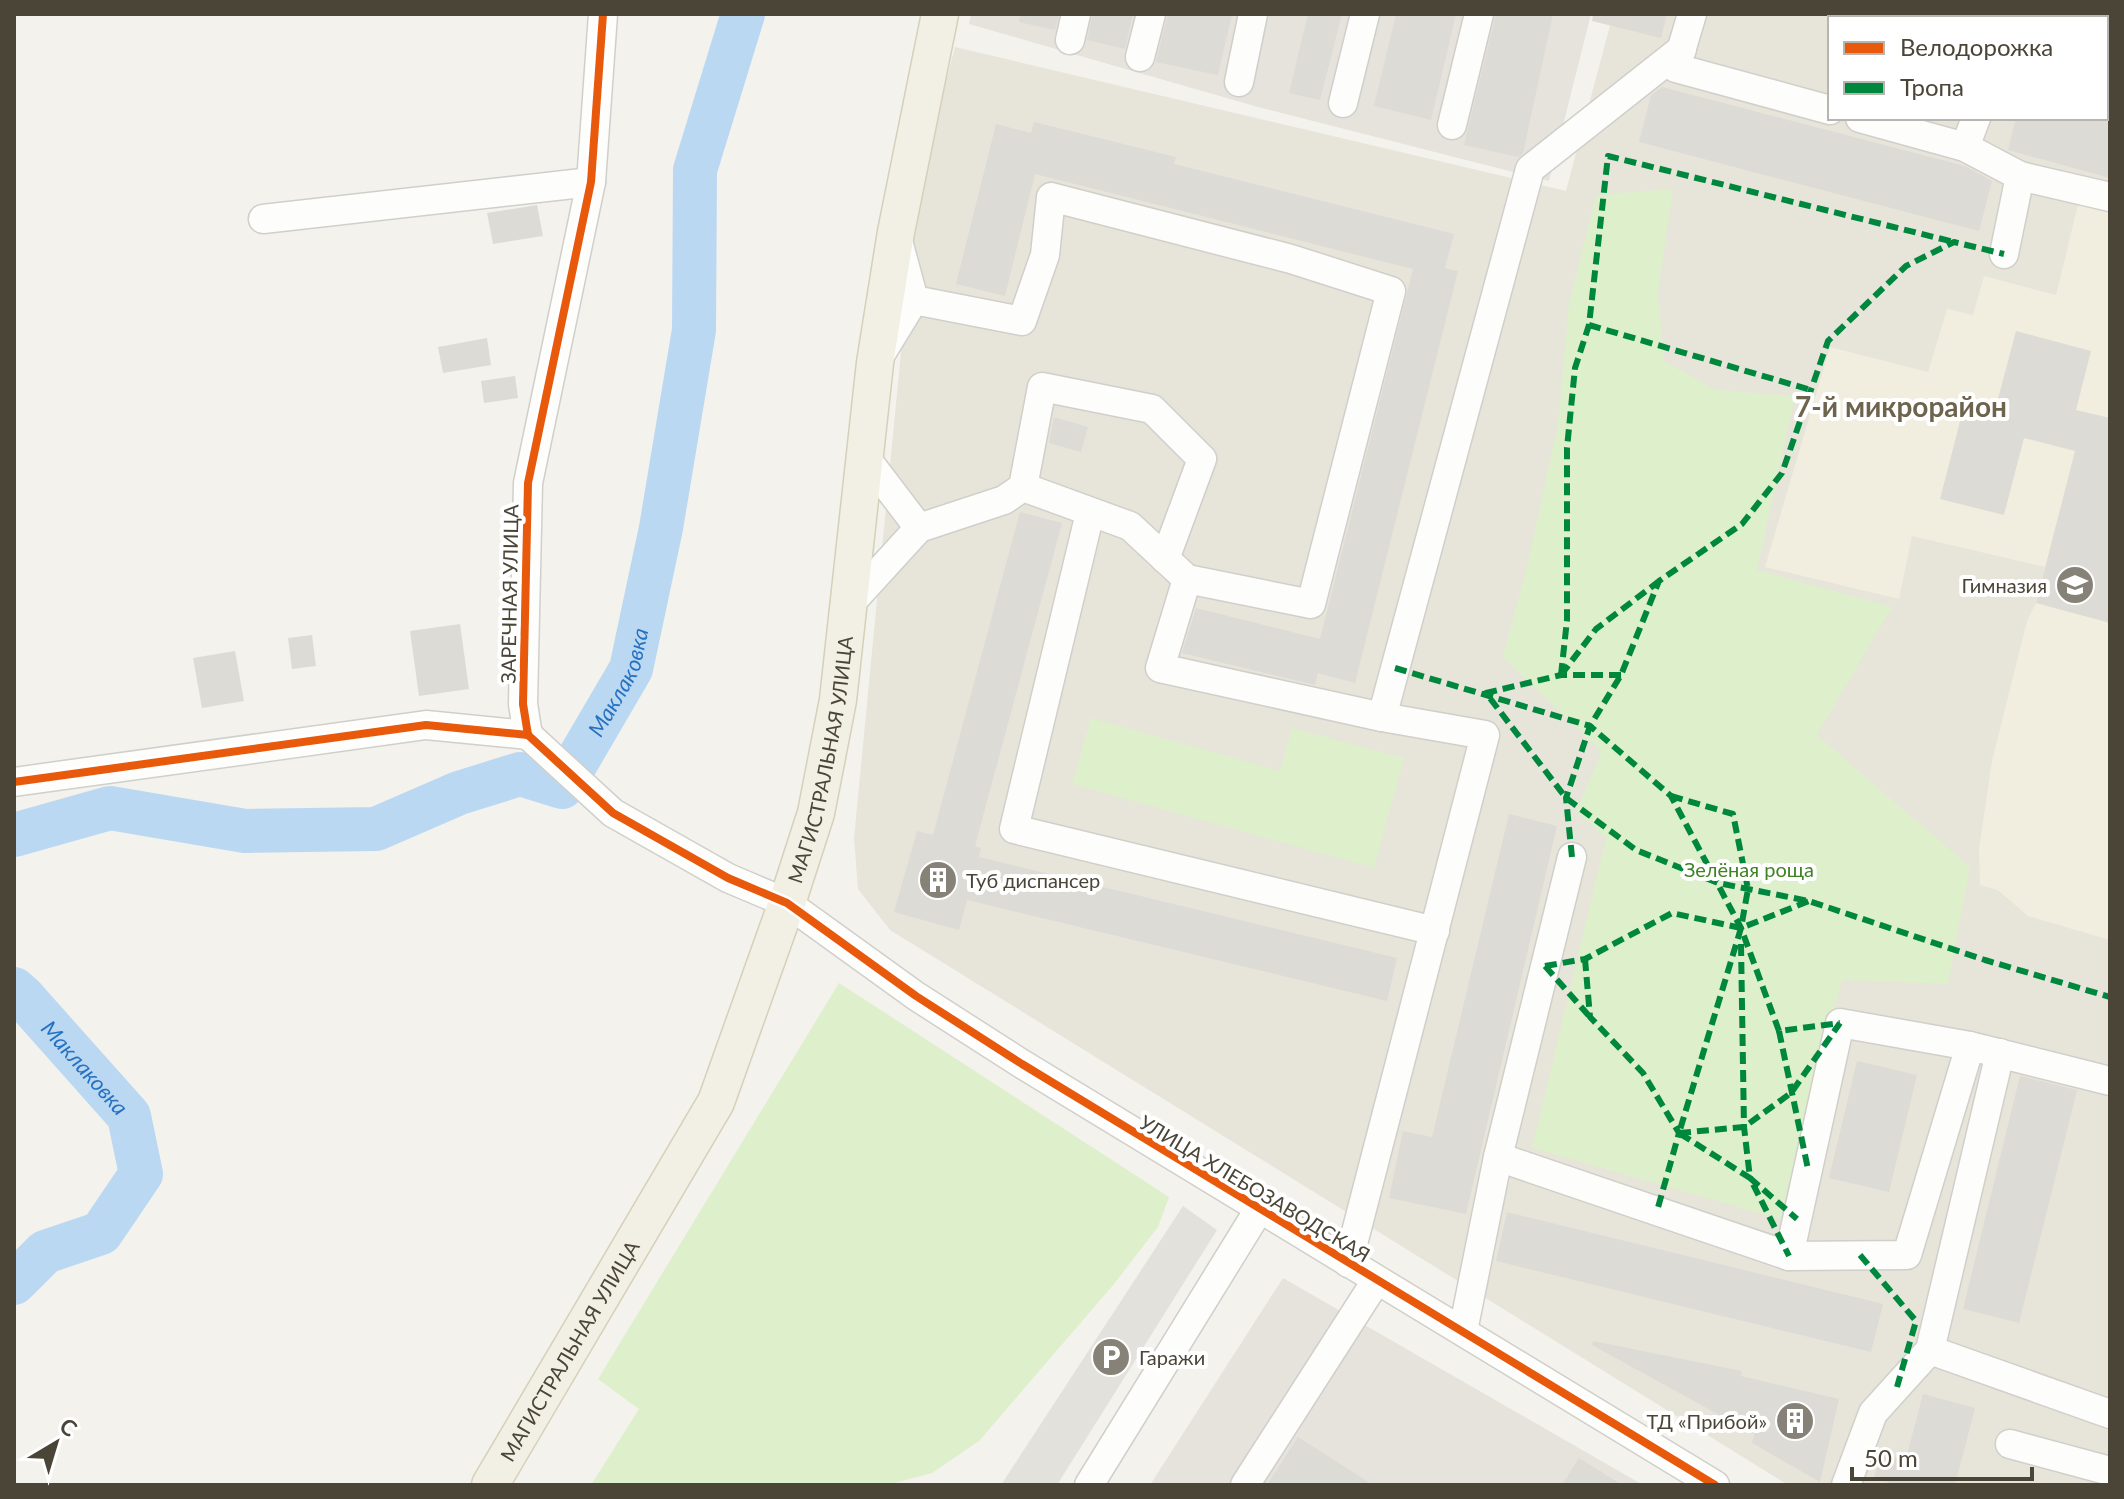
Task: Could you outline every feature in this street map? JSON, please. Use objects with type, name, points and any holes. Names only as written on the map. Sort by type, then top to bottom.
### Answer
[{"type":"main road","name":"МАГИСТРАЛЬНАЯ УЛИЦА","points":[[490,1485],[716,1102],[816,813],[838,700],[875,363],[896,232],[940,14]]},
{"type":"street","name":"ЗАРЕЧНАЯ УЛИЦА","points":[[528,735],[523,704],[528,483],[591,182],[603,14]]},
{"type":"street","points":[[1140,57],[1151,14]]},
{"type":"street","points":[[1239,82],[1253,14]]},
{"type":"street","points":[[1343,103],[1365,14]]},
{"type":"street","points":[[1452,125],[1479,14]]},
{"type":"street","points":[[1692,14],[1676,68],[1828,109]]},
{"type":"street","points":[[1382,717],[1530,169],[1682,49]]},
{"type":"street","points":[[1867,120],[1965,147],[2020,176],[2110,197]]},
{"type":"street","points":[[1965,147],[1975,120]]},
{"type":"street","points":[[2004,254],[2020,176]]},
{"type":"street","points":[[263,219],[591,182]]},
{"type":"street","points":[[914,300],[1022,321],[1045,255],[1051,197],[1291,259],[1391,291],[1311,604],[1187,579],[1130,526],[1023,487]]},
{"type":"street","points":[[875,363],[914,300],[896,232]]},
{"type":"street","points":[[846,608],[919,528],[1004,500],[1023,487],[1042,387],[1152,409],[1202,459],[1165,559]]},
{"type":"street","points":[[865,457],[919,528]]},
{"type":"street","points":[[1090,513],[1014,829],[1435,931]]},
{"type":"street","points":[[1187,579],[1160,668],[1382,717],[1485,735],[1348,1263]]},
{"type":"street","points":[[14,782],[426,725],[528,735]]},
{"type":"street","name":"УЛИЦА ХЛЕБОЗАВОДСКАЯ","points":[[528,735],[613,813],[728,878],[787,903],[916,996],[1376,1281],[1715,1485]]},
{"type":"street","points":[[1463,1331],[1498,1157],[1572,857]]},
{"type":"street","points":[[1789,1256],[1840,1023],[1970,1046],[2110,1081]]},
{"type":"street","points":[[1498,1157],[1789,1256],[1907,1255],[1970,1046]]},
{"type":"street","points":[[1846,1485],[1873,1413],[1930,1350],[2000,1053]]},
{"type":"street","points":[[1089,1485],[1260,1208]]},
{"type":"street","points":[[1245,1485],[1376,1281]]},
{"type":"street","points":[[1930,1350],[2110,1414]]},
{"type":"street","points":[[2010,1444],[2110,1471]]},
{"type":"shaded area","points":[[971,14],[1591,14],[1549,181],[1258,107],[969,24]]},
{"type":"shaded area","points":[[1613,14],[2110,14],[2110,1485],[1788,1485],[890,930],[858,889],[854,838],[916,197],[955,47],[1566,191]]},
{"type":"shaded area","points":[[2078,205],[2110,213],[2110,940],[2028,916],[1998,890],[1980,885],[1979,849],[1992,761],[2027,621],[2036,603],[2045,567],[1912,536],[1899,599],[1765,567],[1830,347],[1928,372],[1947,309],[1973,315],[1984,276],[2056,295]]},
{"type":"shaded area","name":"Гаражи","points":[[1183,1206],[1217,1230],[1057,1485],[1001,1485]]},
{"type":"shaded area","points":[[1283,1278],[1643,1485],[1150,1485]]},
{"type":"green space","name":"Зелёная роща","points":[[1673,189],[1658,292],[1664,361],[1716,390],[1795,396],[1757,570],[1892,607],[1817,735],[1970,867],[1948,984],[1842,980],[1780,1219],[1532,1148],[1606,838],[1576,811],[1602,752],[1503,657],[1528,562],[1558,424],[1569,303],[1596,195]]},
{"type":"green space","points":[[1091,718],[1280,771],[1292,728],[1404,758],[1374,868],[1072,784]]},
{"type":"green space","points":[[839,983],[1169,1197],[1158,1227],[1114,1284],[979,1441],[932,1473],[887,1485],[591,1485],[639,1409],[598,1379]]},
{"type":"building","points":[[1020,14],[1059,14],[1055,30],[1019,22]]},
{"type":"building","points":[[1093,14],[1133,14],[1125,49],[1087,40]]},
{"type":"building","points":[[1168,14],[1232,14],[1218,75],[1156,62]]},
{"type":"building","points":[[1308,14],[1342,14],[1320,100],[1289,93]]},
{"type":"building","points":[[1396,14],[1456,14],[1431,120],[1374,106]]},
{"type":"building","points":[[1496,14],[1553,14],[1523,153],[1518,157],[1464,145]]},
{"type":"building","points":[[1593,14],[1667,14],[1661,38],[1592,21]]},
{"type":"building","points":[[1662,87],[1965,166],[1992,181],[1979,231],[1639,142],[1651,95]]},
{"type":"building","points":[[2016,120],[2110,121],[2110,178],[2008,150]]},
{"type":"building","points":[[1034,122],[1176,157],[1174,164],[1454,234],[1445,268],[1458,271],[1355,683],[1318,673],[1315,685],[1182,653],[1196,608],[1320,639],[1413,269],[1035,174],[1005,296],[956,284],[996,124],[1031,133]]},
{"type":"building","points":[[537,205],[543,236],[493,244],[487,213]]},
{"type":"building","points":[[2016,331],[2091,351],[2076,410],[2110,418],[2110,623],[2036,603],[2075,451],[2024,438],[2004,515],[1940,499],[1964,406],[1994,414]]},
{"type":"building","points":[[487,338],[491,365],[443,373],[438,347]]},
{"type":"building","points":[[515,376],[518,398],[484,403],[481,381]]},
{"type":"building","points":[[1054,417],[1088,427],[1081,452],[1049,443]]},
{"type":"building","points":[[1020,512],[1062,523],[975,846],[981,848],[979,857],[1397,958],[1387,1001],[967,900],[959,930],[894,912],[917,831],[933,835]]},
{"type":"building","points":[[460,624],[469,689],[419,696],[410,631]]},
{"type":"building","points":[[312,635],[316,666],[292,669],[288,638]]},
{"type":"building","points":[[235,651],[244,701],[202,708],[193,658]]},
{"type":"building","points":[[1509,814],[1557,826],[1466,1214],[1389,1198],[1403,1131],[1432,1137]]},
{"type":"building","points":[[1857,1061],[1917,1075],[1889,1192],[1829,1178]]},
{"type":"building","points":[[2020,1076],[2077,1090],[2019,1323],[1963,1309]]},
{"type":"building","points":[[1507,1212],[1883,1304],[1871,1352],[1496,1261]]},
{"type":"building","points":[[1593,1341],[1742,1371],[1741,1376],[1839,1399],[1820,1482],[1752,1443],[1754,1434],[1592,1345]]},
{"type":"building","points":[[1923,1394],[1975,1408],[1955,1485],[1899,1485],[1874,1479],[1880,1453],[1906,1459]]},
{"type":"building","points":[[1298,1437],[1373,1485],[1267,1485]]},
{"type":"building","points":[[1579,1458],[1622,1485],[1562,1485]]},
{"type":"waterway","name":"Маклаковка","points":[[14,835],[110,808],[245,831],[376,829],[459,793],[520,774],[562,787],[631,669],[661,528],[694,330],[695,170],[743,14]]},
{"type":"waterway","name":"Маклаковка","points":[[14,989],[129,1116],[141,1174],[101,1233],[45,1252],[14,1283]]},
{"type":"marked path","points":[[1561,675],[1567,620],[1567,448],[1575,368],[1589,325],[1608,156],[1954,242]]},
{"type":"marked path","points":[[1572,857],[1566,798],[1590,726],[1621,675],[1659,581],[1742,524],[1782,473],[1828,341],[1906,266],[1954,242],[2004,254]]},
{"type":"marked path","points":[[1589,325],[1811,390]]},
{"type":"marked path","points":[[1561,675],[1596,629],[1658,582]]},
{"type":"marked path","points":[[1395,668],[1590,726],[1671,796],[1741,928],[1779,1031],[1840,1023]]},
{"type":"marked path","points":[[1621,675],[1561,675],[1486,693],[1566,798],[1636,850],[1718,883],[1809,901],[1985,960],[2110,997]]},
{"type":"marked path","points":[[1671,796],[1733,814],[1748,889],[1741,928],[1679,1133],[1750,1178],[1789,1256]]},
{"type":"marked path","points":[[1545,966],[1585,959],[1672,913],[1741,928],[1809,901]]},
{"type":"marked path","points":[[1741,944],[1744,1127],[1750,1178],[1797,1219]]},
{"type":"marked path","points":[[1585,959],[1590,1017],[1643,1073],[1679,1133],[1657,1211]]},
{"type":"marked path","points":[[1545,966],[1590,1017]]},
{"type":"marked path","points":[[1679,1133],[1744,1127],[1791,1093],[1840,1023]]},
{"type":"marked path","points":[[1779,1031],[1808,1169]]},
{"type":"marked path","points":[[1860,1255],[1916,1321],[1897,1387]]},
{"type":"cycle path","points":[[528,735],[523,704],[528,483],[591,182],[603,14]]},
{"type":"cycle path","points":[[14,782],[426,725],[528,735]]},
{"type":"cycle path","points":[[528,735],[613,813],[728,878],[787,903],[916,996],[1022,1064],[1715,1485]]},
{"type":"place","name":"Гимназия","points":[[2075,585]]},
{"type":"place","name":"Туб диспансер","points":[[938,880]]},
{"type":"place","name":"Гаражи","points":[[1111,1357]]},
{"type":"place","name":"ТД «Прибой»","points":[[1795,1421]]},
{"type":"district","name":"7-й микрорайон","points":[[1901,406]]}]
